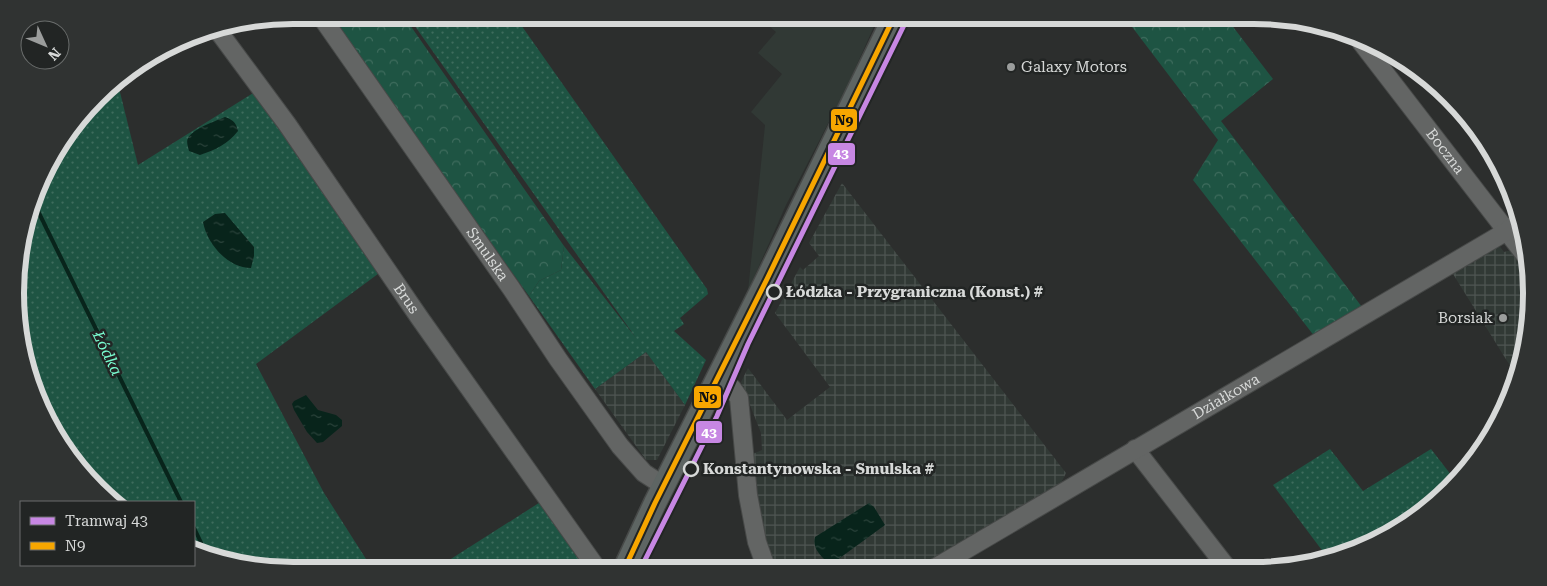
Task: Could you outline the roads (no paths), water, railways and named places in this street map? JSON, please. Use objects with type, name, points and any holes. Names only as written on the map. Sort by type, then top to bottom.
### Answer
[{"type":"main road","points":[[628,562],[891,24]]},
{"type":"street","name":"Smulska","points":[[326,24],[620,446],[644,473],[664,486]]},
{"type":"street","name":"Brus","points":[[220,34],[287,124],[418,317],[592,562]]},
{"type":"street","name":"Boczna","points":[[1367,49],[1512,226]]},
{"type":"street","name":"Działkowa","points":[[947,562],[1512,226]]},
{"type":"street","points":[[716,379],[732,388],[740,398],[748,495],[756,542],[764,562]]},
{"type":"street","points":[[1136,449],[1223,562]]},
{"type":"water","points":[[225,117],[234,122],[238,131],[230,140],[216,149],[200,155],[189,151],[187,141],[191,134],[205,125]]},
{"type":"water","points":[[225,213],[254,247],[251,268],[234,264],[227,259],[214,246],[205,230],[203,222],[215,214]]},
{"type":"water","points":[[306,395],[318,410],[336,415],[342,420],[342,426],[323,442],[317,443],[307,432],[294,410],[292,404],[294,401]]},
{"type":"water","points":[[869,503],[874,507],[885,525],[834,562],[827,562],[820,555],[816,549],[815,537]]},
{"type":"waterway","name":"Łódka","points":[[37,209],[181,501]]},
{"type":"waterway","name":"Łódka","points":[[195,530],[203,547]]},
{"type":"tram line","name":"43","points":[[644,562],[717,416],[748,344],[905,24]]},
{"type":"place","name":"Galaxy Motors","points":[[1011,67]]},
{"type":"place","name":"Łódzka - Przygraniczna (Konst.) #","points":[[774,292]]},
{"type":"place","name":"Borsiak","points":[[1503,318]]},
{"type":"place","name":"Konstantynowska - Smulska #","points":[[691,469]]}]
